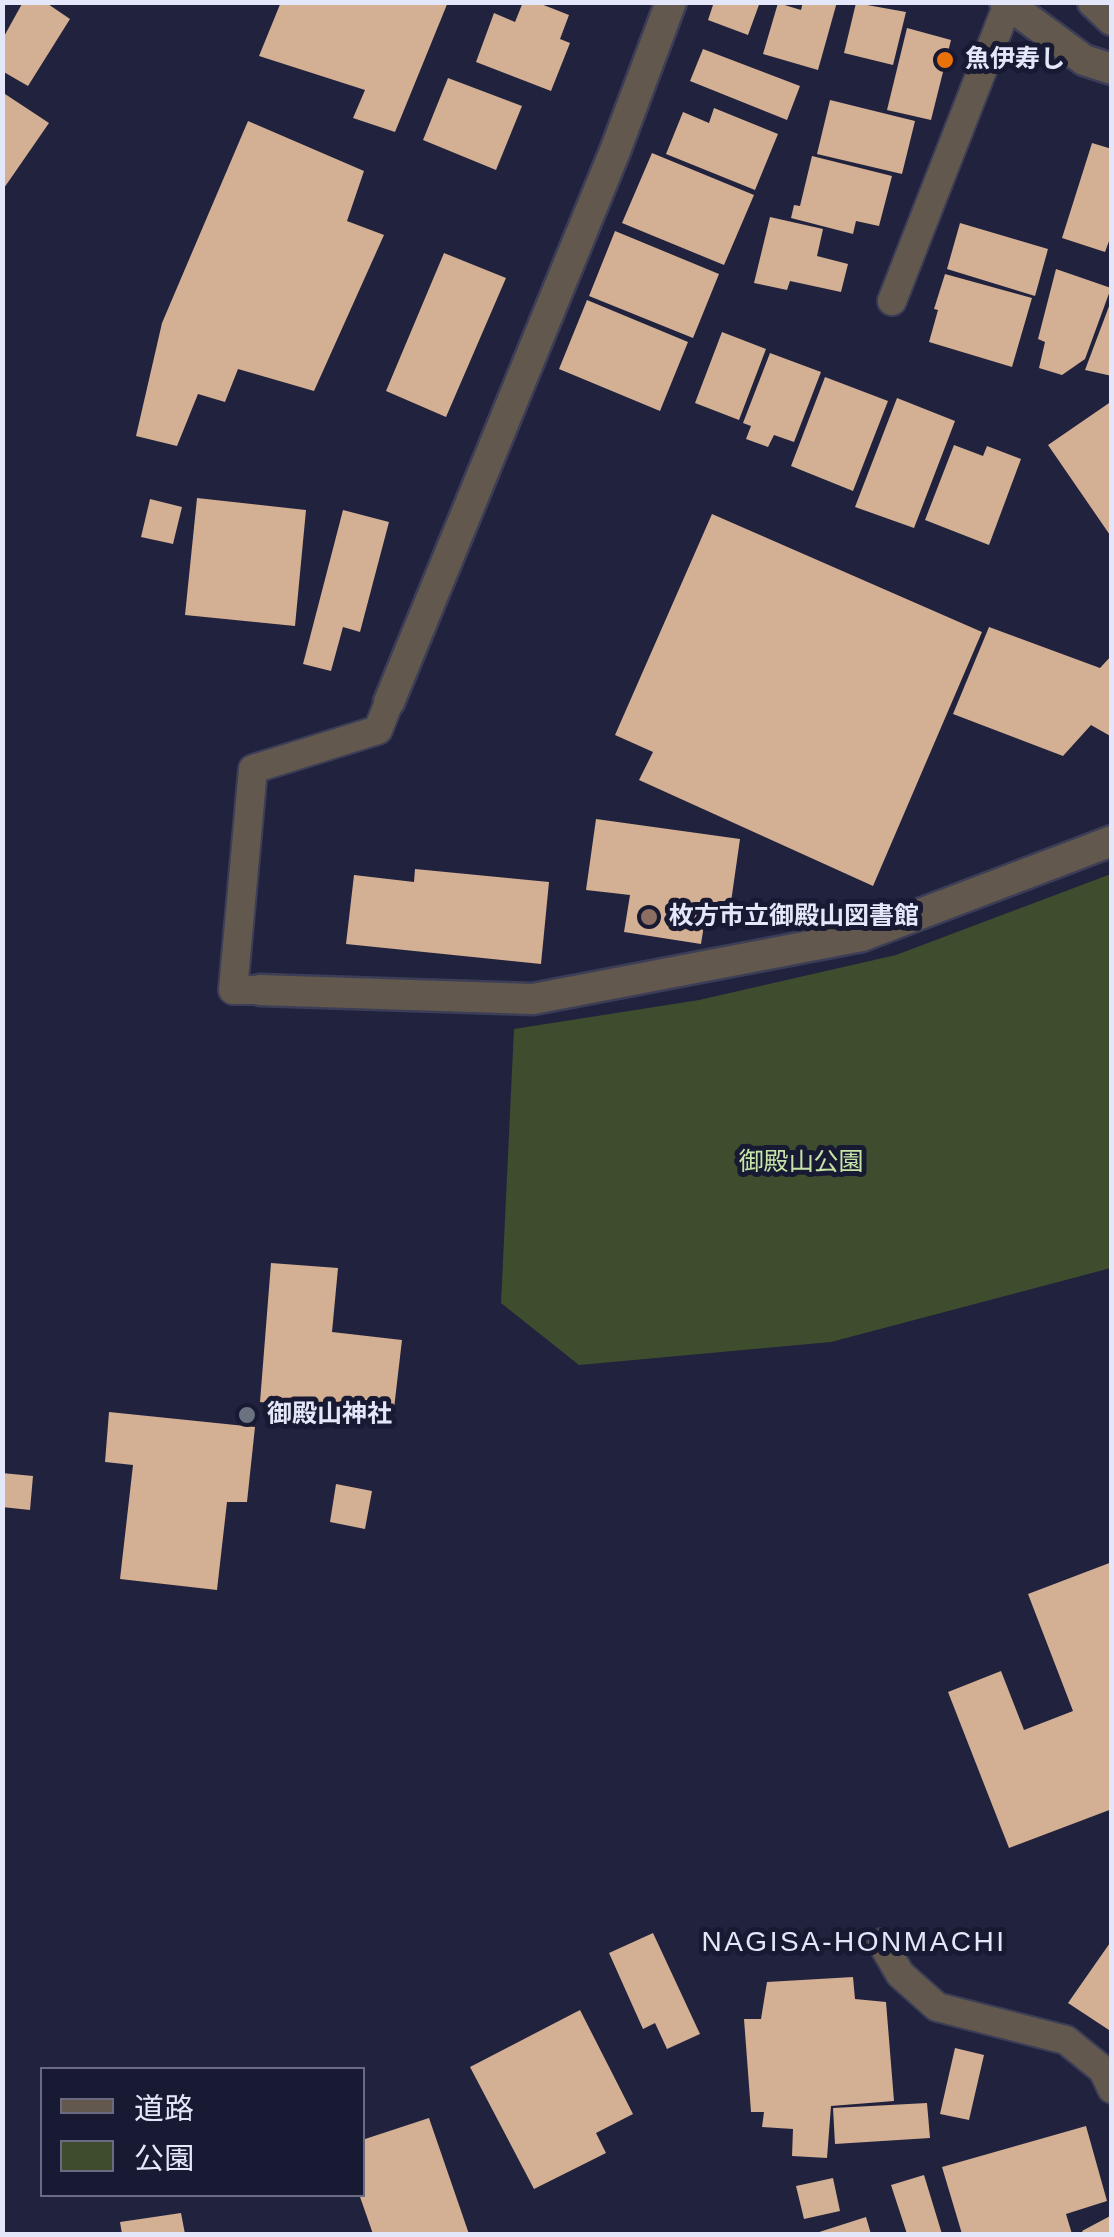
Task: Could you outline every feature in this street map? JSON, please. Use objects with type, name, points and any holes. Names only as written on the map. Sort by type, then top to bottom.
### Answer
[{"type":"street","points":[[389,702],[672,2]]},
{"type":"street","points":[[1093,2],[1112,20]]},
{"type":"street","points":[[1006,3],[1084,60],[1112,69]]},
{"type":"street","points":[[260,990],[532,999],[862,936],[1112,841]]},
{"type":"lane","points":[[892,301],[1006,3]]},
{"type":"lane","points":[[260,990],[233,990],[253,769],[378,730],[389,702]]},
{"type":"lane","points":[[882,1943],[900,1974],[937,2007],[1066,2040],[1103,2070],[1112,2090]]},
{"type":"green space","name":"御殿山公園","points":[[1111,874],[1111,1268],[831,1342],[579,1365],[501,1303],[514,1029],[699,1000],[896,955]]},
{"type":"building","points":[[23,2],[45,2],[70,19],[28,86],[2,71],[2,40]]},
{"type":"building","points":[[281,2],[448,2],[395,132],[353,118],[365,90],[259,56]]},
{"type":"building","points":[[523,2],[536,2],[569,15],[560,39],[570,43],[551,91],[476,62],[494,13],[515,22]]},
{"type":"building","points":[[714,2],[760,2],[748,35],[708,20]]},
{"type":"building","points":[[803,2],[837,2],[818,70],[763,54],[778,3],[801,10]]},
{"type":"building","points":[[856,3],[906,12],[893,65],[844,53]]},
{"type":"building","points":[[907,28],[951,40],[931,120],[887,110]]},
{"type":"building","points":[[703,49],[800,86],[787,120],[690,81]]},
{"type":"building","points":[[448,78],[522,106],[496,170],[423,140]]},
{"type":"building","points":[[2,92],[49,123],[2,191]]},
{"type":"building","points":[[830,100],[915,121],[902,174],[817,154]]},
{"type":"building","points":[[714,108],[778,134],[755,190],[666,154],[683,112],[709,123]]},
{"type":"building","points":[[248,121],[364,171],[347,221],[384,235],[314,391],[238,369],[225,402],[198,394],[177,446],[136,436],[162,323]]},
{"type":"building","points":[[1092,143],[1112,149],[1112,233],[1105,252],[1062,238]]},
{"type":"building","points":[[652,153],[754,195],[724,265],[622,223]]},
{"type":"building","points":[[812,156],[892,176],[879,226],[856,221],[853,234],[791,218],[794,205],[800,206]]},
{"type":"building","points":[[770,217],[823,229],[817,256],[848,264],[841,292],[790,281],[787,290],[754,283]]},
{"type":"building","points":[[960,223],[1048,249],[1035,296],[947,269]]},
{"type":"building","points":[[615,231],[719,274],[693,338],[589,296]]},
{"type":"building","points":[[444,253],[506,278],[446,417],[386,391]]},
{"type":"building","points":[[1056,269],[1111,288],[1085,359],[1062,375],[1039,368],[1045,342],[1038,339]]},
{"type":"building","points":[[945,274],[1032,298],[1012,367],[929,342]]},
{"type":"building","points":[[587,300],[688,342],[660,411],[559,369]]},
{"type":"building","points":[[1112,301],[1112,376],[1085,370]]},
{"type":"building","points":[[722,332],[766,349],[739,420],[695,403]]},
{"type":"building","points":[[770,353],[821,372],[794,442],[774,435],[768,447],[746,439],[751,426],[743,423]]},
{"type":"building","points":[[825,377],[888,401],[853,491],[791,466]]},
{"type":"building","points":[[897,398],[955,421],[914,528],[855,507]]},
{"type":"building","points":[[1112,401],[1112,538],[1048,445]]},
{"type":"building","points":[[954,445],[983,456],[987,446],[1021,459],[989,545],[925,520]]},
{"type":"building","points":[[197,498],[306,510],[295,626],[185,615]]},
{"type":"building","points":[[150,499],[182,507],[173,544],[141,537]]},
{"type":"building","points":[[343,510],[389,522],[360,632],[343,627],[331,671],[303,664]]},
{"type":"building","points":[[712,514],[982,632],[873,886],[639,780],[653,752],[615,735]]},
{"type":"building","points":[[989,627],[1100,668],[1112,655],[1112,737],[1091,725],[1063,756],[953,714]]},
{"type":"building","points":[[596,819],[740,839],[730,909],[707,906],[701,944],[624,932],[630,895],[586,890]]},
{"type":"building","points":[[415,869],[549,882],[541,964],[346,944],[354,875],[414,882]]},
{"type":"building","points":[[271,1263],[338,1268],[332,1332],[402,1340],[393,1417],[260,1402]]},
{"type":"building","points":[[109,1412],[255,1427],[247,1502],[227,1502],[217,1590],[120,1579],[133,1465],[105,1462]]},
{"type":"building","points":[[2,1473],[33,1476],[30,1510],[2,1507]]},
{"type":"building","points":[[336,1484],[372,1491],[365,1529],[330,1522]]},
{"type":"building","points":[[1112,1562],[1112,1809],[1009,1848],[948,1692],[1001,1671],[1024,1730],[1073,1711],[1028,1594]]},
{"type":"building","points":[[653,1933],[700,2034],[667,2049],[655,2023],[643,2029],[609,1953]]},
{"type":"building","points":[[1112,1940],[1112,2032],[1068,2003]]},
{"type":"building","points":[[853,1977],[855,1999],[886,2002],[894,2101],[831,2106],[827,2158],[792,2156],[793,2129],[762,2127],[764,2112],[751,2112],[744,2019],[761,2019],[767,1982]]},
{"type":"building","points":[[580,2010],[633,2114],[596,2133],[606,2153],[534,2189],[470,2067]]},
{"type":"building","points":[[955,2048],[984,2055],[969,2120],[940,2114]]},
{"type":"building","points":[[927,2103],[930,2138],[835,2144],[833,2108]]},
{"type":"building","points":[[429,2118],[469,2234],[373,2234],[360,2197],[365,2197],[365,2139]]},
{"type":"building","points":[[1086,2126],[1107,2201],[1066,2214],[1072,2234],[962,2234],[942,2167]]},
{"type":"building","points":[[924,2175],[942,2234],[907,2234],[891,2185]]},
{"type":"building","points":[[833,2178],[840,2211],[804,2219],[796,2186]]},
{"type":"building","points":[[181,2213],[185,2234],[122,2234],[120,2222]]},
{"type":"building","points":[[1112,2215],[1112,2234],[1082,2231]]},
{"type":"building","points":[[866,2217],[871,2234],[813,2234]]},
{"type":"place","name":"魚伊寿し","points":[[945,60]]},
{"type":"place","name":"枚方市立御殿山図書館","points":[[649,917]]},
{"type":"place","name":"御殿山神社","points":[[247,1415]]},
{"type":"district","name":"NAGISA-HONMACHI","points":[[854,1943]]}]
